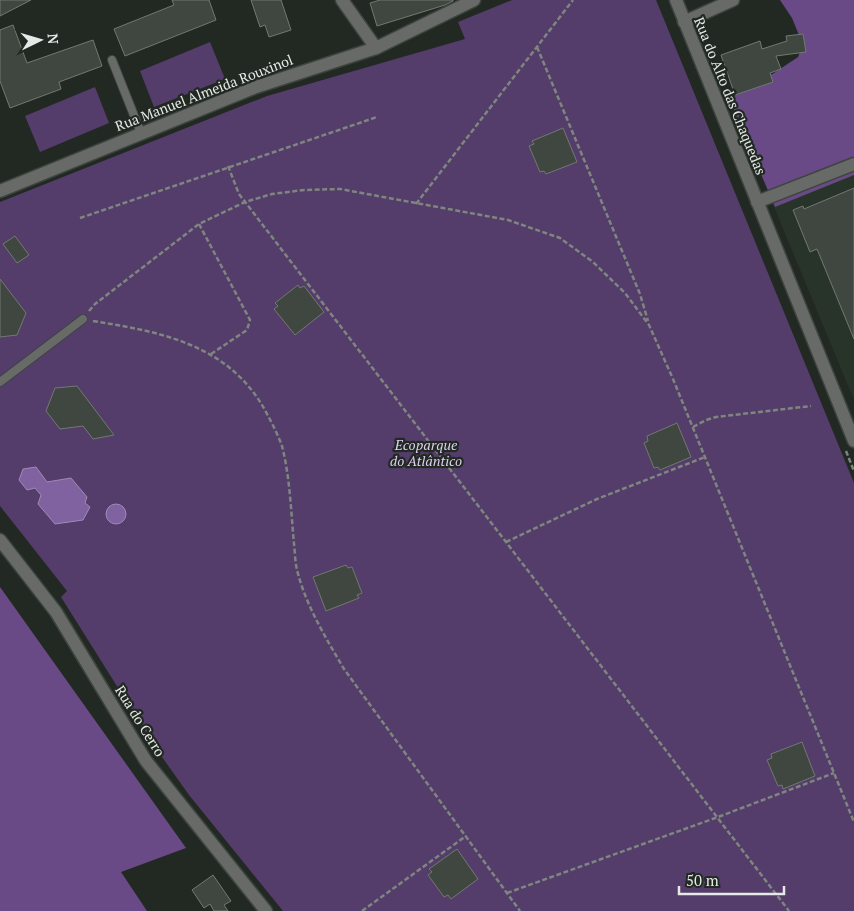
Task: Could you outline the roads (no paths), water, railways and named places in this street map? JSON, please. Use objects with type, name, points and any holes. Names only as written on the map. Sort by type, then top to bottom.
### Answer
[{"type":"street","points":[[342,0],[376,48]]},
{"type":"street","name":"Rua Manuel Almeida Rouxinol","points":[[0,191],[256,87],[376,48],[474,0]]},
{"type":"street","name":"Rua do Alto das Chaquedas","points":[[676,0],[854,441]]},
{"type":"street","points":[[684,22],[733,0]]},
{"type":"street","points":[[757,202],[854,164]]},
{"type":"street","name":"Rua do Cerro","points":[[0,540],[56,612],[146,761],[266,911]]},
{"type":"lane","points":[[112,60],[141,133]]},
{"type":"lane","points":[[0,382],[82,319]]},
{"type":"park label","name":"Ecoparque do Atlântico","points":[[426,454]]}]
